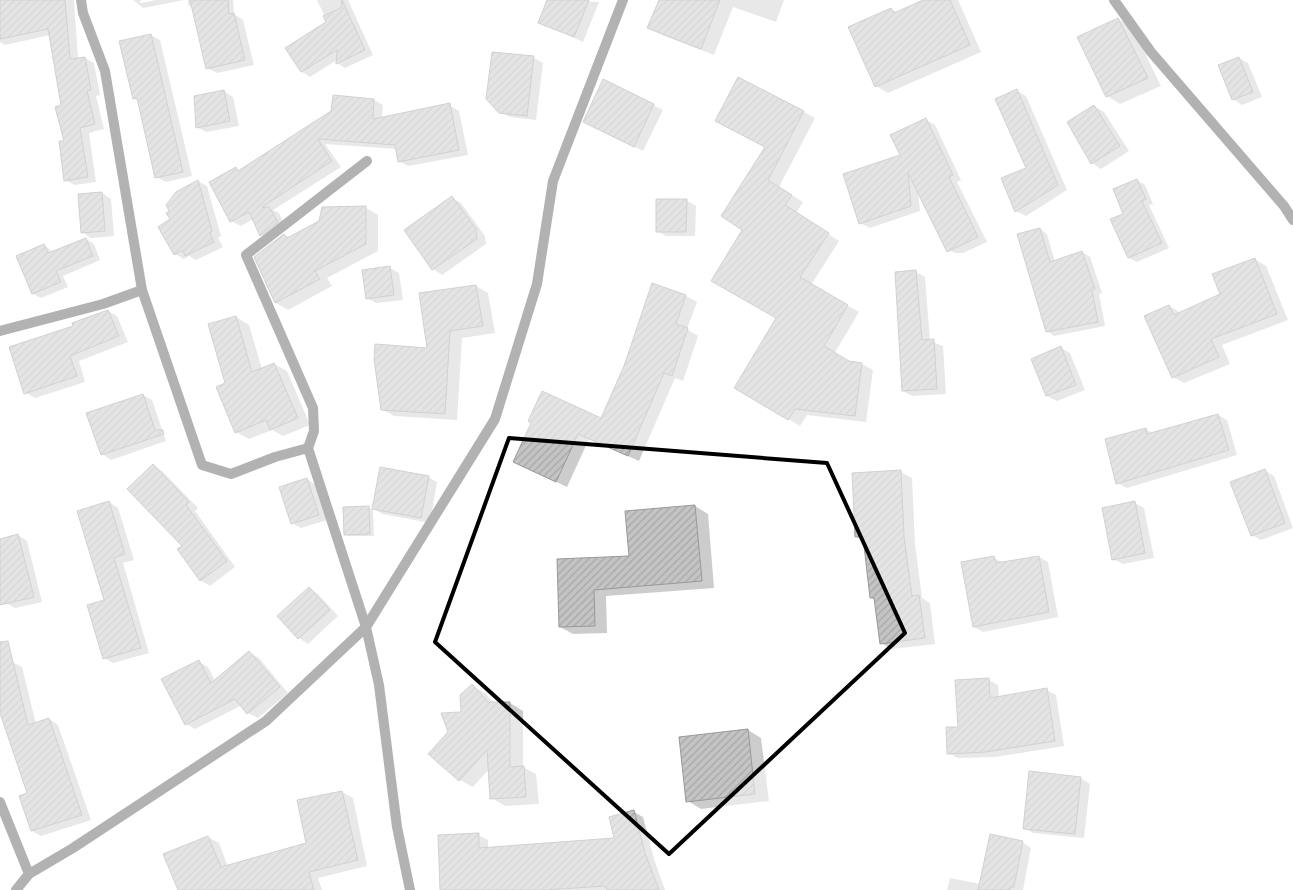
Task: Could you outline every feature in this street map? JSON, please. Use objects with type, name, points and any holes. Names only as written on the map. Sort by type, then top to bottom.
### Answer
[{"type":"street","points":[[81,0],[83,13],[105,71],[142,290],[202,465],[231,474],[275,457],[308,448]]},
{"type":"street","points":[[16,890],[29,874],[73,848],[266,721],[366,628],[494,419],[537,284],[553,180],[623,0]]},
{"type":"street","points":[[1114,0],[1151,52],[1284,206],[1293,220]]},
{"type":"street","points":[[367,160],[246,255],[313,408],[314,431],[308,448],[366,628],[379,685],[397,827],[410,890]]},
{"type":"street","points":[[0,331],[102,304],[142,290]]},
{"type":"street","points":[[0,802],[29,874]]},
{"type":"highlighted area","points":[[509,438],[827,463],[905,633],[669,854],[435,642]]},
{"type":"building","points":[[0,0],[65,0],[70,59],[85,57],[91,90],[87,91],[95,124],[80,128],[88,177],[64,181],[59,141],[64,141],[55,107],[61,105],[48,29],[0,39]]},
{"type":"building","points":[[190,0],[228,0],[229,14],[234,13],[245,60],[206,69]]},
{"type":"building","points":[[342,0],[365,50],[336,64],[337,50],[301,72],[285,48],[326,22],[323,16],[341,8]]},
{"type":"building","points":[[547,0],[589,0],[574,37],[538,23]]},
{"type":"building","points":[[659,0],[720,0],[701,49],[647,28]]},
{"type":"building","points":[[923,0],[950,0],[970,45],[875,87],[848,27],[891,8],[894,13]]},
{"type":"building","points":[[1118,18],[1148,78],[1106,97],[1077,37]]},
{"type":"building","points":[[151,34],[183,172],[155,178],[137,98],[133,99],[119,41]]},
{"type":"building","points":[[492,52],[534,56],[527,116],[499,113],[486,99]]},
{"type":"building","points":[[1239,57],[1253,92],[1232,100],[1218,65]]},
{"type":"building","points":[[738,77],[804,111],[768,180],[792,195],[785,205],[829,233],[800,277],[848,305],[824,346],[849,361],[862,363],[855,416],[795,409],[788,420],[734,388],[776,318],[711,281],[742,230],[721,216],[765,147],[715,121]]},
{"type":"building","points":[[603,79],[654,104],[634,147],[583,122]]},
{"type":"building","points":[[1017,89],[1058,185],[1015,212],[1001,178],[1026,168],[995,99]]},
{"type":"building","points":[[224,90],[230,121],[196,128],[194,96]]},
{"type":"building","points":[[333,95],[374,99],[373,119],[450,103],[459,150],[398,162],[395,145],[318,139],[332,161],[262,207],[269,207],[278,222],[260,236],[249,212],[230,222],[209,182],[236,167],[238,171],[331,111]]},
{"type":"building","points":[[1094,105],[1120,146],[1091,164],[1067,122]]},
{"type":"building","points":[[926,118],[953,175],[949,177],[978,237],[947,252],[908,173],[911,206],[859,224],[843,174],[900,155],[890,135]]},
{"type":"building","points":[[1137,179],[1146,199],[1142,201],[1162,243],[1128,258],[1110,219],[1123,214],[1113,189]]},
{"type":"building","points":[[198,180],[212,231],[210,233],[214,242],[185,256],[183,250],[174,255],[158,227],[170,219],[166,213],[169,211],[166,205],[176,192]]},
{"type":"building","points":[[102,192],[105,231],[81,233],[78,194]]},
{"type":"building","points":[[452,196],[476,229],[477,239],[432,270],[404,230]]},
{"type":"building","points":[[656,199],[687,199],[686,232],[656,232]]},
{"type":"building","points":[[366,206],[366,244],[315,271],[320,279],[275,303],[254,257],[284,234],[287,238],[319,221],[322,207]]},
{"type":"building","points":[[1040,228],[1050,262],[1082,251],[1095,289],[1092,290],[1098,322],[1046,332],[1017,234]]},
{"type":"building","points":[[86,238],[93,256],[56,271],[61,282],[32,294],[16,256],[44,244],[48,253]]},
{"type":"building","points":[[1255,258],[1277,314],[1211,339],[1219,357],[1172,378],[1144,316],[1169,305],[1174,315],[1220,294],[1212,274]]},
{"type":"building","points":[[390,266],[394,295],[366,299],[362,270]]},
{"type":"building","points":[[916,270],[922,340],[934,339],[937,389],[902,391],[895,272]]},
{"type":"building","points":[[652,283],[686,295],[676,324],[688,328],[672,376],[664,373],[628,456],[578,434],[556,482],[513,462],[531,423],[528,421],[542,391],[601,418],[624,366]]},
{"type":"building","points":[[476,285],[483,326],[450,331],[445,414],[381,410],[374,359],[375,344],[427,348],[419,293]]},
{"type":"building","points":[[108,310],[119,336],[70,356],[77,376],[24,394],[9,347],[73,326],[72,323]]},
{"type":"building","points":[[236,316],[252,372],[274,363],[298,418],[270,430],[266,420],[235,433],[216,387],[225,383],[208,324]]},
{"type":"building","points":[[1061,346],[1076,385],[1046,396],[1031,359]]},
{"type":"building","points":[[143,394],[155,430],[163,430],[164,434],[101,455],[86,413]]},
{"type":"building","points":[[1218,414],[1229,450],[1116,484],[1105,439],[1146,428],[1147,434]]},
{"type":"building","points":[[153,464],[189,502],[186,505],[227,561],[200,581],[177,549],[182,546],[127,489]]},
{"type":"building","points":[[380,467],[429,476],[421,518],[372,509]]},
{"type":"building","points":[[1265,469],[1285,523],[1251,536],[1230,482]]},
{"type":"building","points":[[901,470],[904,537],[912,596],[919,595],[925,638],[880,644],[874,598],[870,598],[863,537],[855,537],[852,473]]},
{"type":"building","points":[[307,478],[319,515],[291,524],[279,487]]},
{"type":"building","points":[[109,501],[125,554],[114,558],[141,648],[103,659],[87,605],[104,600],[77,511]]},
{"type":"building","points":[[1135,501],[1145,553],[1112,560],[1102,508]]},
{"type":"building","points":[[695,505],[702,581],[594,590],[595,626],[559,627],[557,559],[629,556],[625,511]]},
{"type":"building","points":[[369,506],[370,534],[344,535],[343,507]]},
{"type":"building","points":[[18,534],[34,597],[0,605],[0,539]]},
{"type":"building","points":[[994,556],[996,563],[1039,556],[1049,612],[973,627],[961,562]]},
{"type":"building","points":[[309,587],[330,610],[298,639],[277,616]]},
{"type":"building","points":[[8,641],[28,725],[49,718],[82,815],[31,831],[19,796],[27,793],[0,713],[0,642]]},
{"type":"building","points":[[249,651],[280,687],[247,714],[235,699],[185,725],[161,679],[199,660],[211,683]]},
{"type":"building","points":[[989,678],[990,698],[1047,688],[1055,741],[985,752],[947,754],[946,727],[958,727],[955,680]]},
{"type":"building","points":[[472,684],[488,702],[510,702],[510,767],[524,766],[526,797],[490,799],[487,750],[459,781],[428,754],[448,732],[441,713],[461,712],[460,695]]},
{"type":"building","points":[[748,729],[755,794],[686,802],[679,737]]},
{"type":"building","points":[[1029,771],[1081,777],[1075,834],[1023,829]]},
{"type":"building","points":[[342,791],[358,860],[309,872],[314,890],[178,890],[163,854],[208,836],[221,867],[306,843],[297,800]]},
{"type":"building","points":[[634,810],[645,853],[659,890],[607,890],[605,886],[544,890],[440,890],[438,835],[479,833],[479,848],[614,838],[609,817]]},
{"type":"building","points":[[990,834],[1023,841],[1014,887],[1011,887],[1010,890],[978,890]]}]
